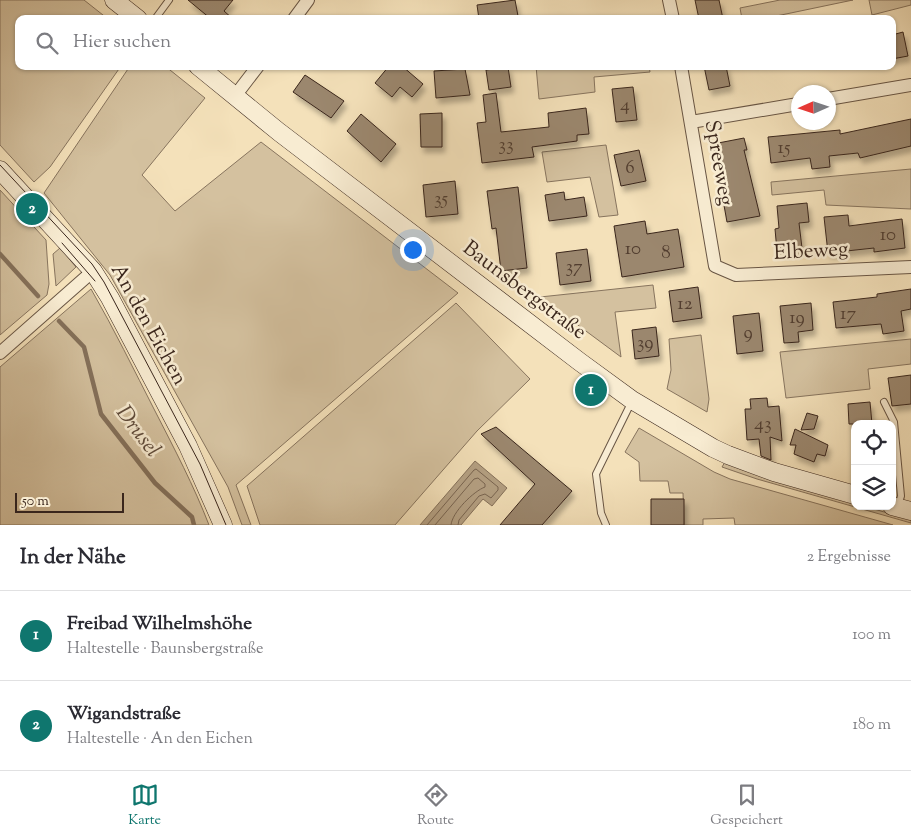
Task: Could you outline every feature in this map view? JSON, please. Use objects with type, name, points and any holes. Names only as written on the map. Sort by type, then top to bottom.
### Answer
[{"type":"main road","points":[[114,0],[133,15]]},
{"type":"main road","name":"Baunsbergstraße","points":[[203,70],[279,132],[632,400],[728,455],[774,472],[851,494]]},
{"type":"main road","name":"An den Eichen","points":[[0,170],[93,271],[110,298],[188,446],[223,525]]},
{"type":"street","points":[[297,15],[308,0]]},
{"type":"street","points":[[669,0],[672,15]]},
{"type":"street","points":[[235,96],[255,70]]},
{"type":"street","name":"Spreeweg","points":[[682,70],[715,266]]},
{"type":"street","points":[[836,98],[911,85]]},
{"type":"street","points":[[691,122],[791,105]]},
{"type":"street","name":"Elbeweg","points":[[715,266],[736,275],[911,267]]},
{"type":"street","points":[[0,353],[93,271]]},
{"type":"lane","points":[[158,15],[169,0]]},
{"type":"lane","points":[[606,525],[601,513],[596,474],[632,400]]},
{"type":"lane","points":[[884,402],[894,422],[900,508]]},
{"type":"shaded area","points":[[0,0],[84,0],[103,15],[15,15],[15,70],[118,70],[50,167],[34,182],[0,145]]},
{"type":"shaded area","points":[[780,0],[853,0],[781,15],[741,15],[740,8]]},
{"type":"shaded area","points":[[869,0],[911,0],[911,5],[872,15]]},
{"type":"shaded area","points":[[127,70],[170,70],[205,98],[142,175],[175,211],[261,142],[458,293],[236,485],[251,525],[242,525],[228,487],[110,275],[44,193]]},
{"type":"shaded area","points":[[536,70],[650,70],[650,72],[594,77],[595,92],[539,99]]},
{"type":"shaded area","points":[[606,145],[618,215],[599,217],[590,177],[547,182],[542,152]]},
{"type":"shaded area","points":[[911,169],[911,209],[826,205],[824,190],[772,195],[771,182]]},
{"type":"shaded area","points":[[0,190],[46,240],[49,284],[47,295],[0,335]]},
{"type":"shaded area","points":[[60,248],[76,267],[56,286],[53,254]]},
{"type":"shaded area","points":[[653,285],[656,308],[615,312],[621,357],[540,297]]},
{"type":"shaded area","points":[[91,289],[176,453],[209,525],[0,525],[0,367]]},
{"type":"shaded area","points":[[456,303],[530,379],[477,431],[395,525],[260,525],[247,486]]},
{"type":"shaded area","points":[[701,335],[709,399],[707,412],[667,389],[671,370],[669,339]]},
{"type":"shaded area","points":[[911,339],[911,364],[868,369],[870,389],[786,398],[780,352]]},
{"type":"shaded area","points":[[639,428],[714,472],[730,479],[893,525],[735,525],[734,518],[703,519],[703,525],[684,525],[683,493],[670,493],[668,481],[640,481],[639,462],[625,452]]},
{"type":"shaded area","points":[[725,462],[851,502],[851,506],[757,479],[722,467]]},
{"type":"shaded area","points":[[866,510],[877,510],[911,520],[911,523]]},
{"type":"water","points":[[475,461],[507,488],[492,506],[483,499],[461,525],[420,525]]},
{"type":"building","points":[[188,0],[233,0],[224,11],[228,15],[206,15]]},
{"type":"building","points":[[515,0],[518,15],[478,15],[477,5]]},
{"type":"building","points":[[695,0],[719,0],[722,15],[698,15]]},
{"type":"building","points":[[903,32],[908,56],[896,58],[896,34]]},
{"type":"building","points":[[386,70],[407,70],[423,84],[412,97],[400,87],[392,97],[375,83]]},
{"type":"building","points":[[465,70],[470,95],[436,98],[434,71]]},
{"type":"building","points":[[486,70],[508,70],[511,87],[489,90]]},
{"type":"building","points":[[705,70],[727,70],[730,86],[709,90]]},
{"type":"building","points":[[305,75],[344,101],[331,118],[293,92]]},
{"type":"building","points":[[633,87],[637,120],[616,122],[612,89]]},
{"type":"building","points":[[496,93],[501,132],[549,127],[548,113],[586,108],[589,134],[577,135],[577,141],[532,147],[534,157],[482,163],[477,123],[486,122],[483,95]]},
{"type":"building","points":[[442,113],[442,147],[421,147],[420,114]]},
{"type":"building","points":[[361,114],[396,144],[381,162],[347,131]]},
{"type":"building","points":[[911,119],[911,146],[860,158],[858,153],[829,156],[830,167],[812,169],[810,158],[771,163],[768,137],[840,130],[840,134]]},
{"type":"building","points":[[744,138],[747,150],[744,150],[760,216],[727,222],[713,144]]},
{"type":"building","points":[[639,150],[646,181],[621,186],[614,155]]},
{"type":"building","points":[[455,181],[458,214],[426,217],[423,185]]},
{"type":"building","points":[[518,187],[527,268],[501,271],[496,228],[492,229],[487,191]]},
{"type":"building","points":[[564,192],[565,200],[584,197],[587,216],[549,221],[545,195]]},
{"type":"building","points":[[807,203],[809,222],[799,223],[802,248],[777,251],[775,229],[779,228],[777,206]]},
{"type":"building","points":[[848,215],[849,226],[902,219],[905,248],[874,252],[874,248],[828,253],[824,217]]},
{"type":"building","points":[[645,221],[647,234],[678,229],[684,267],[622,277],[614,226]]},
{"type":"building","points":[[587,249],[591,281],[560,285],[556,253]]},
{"type":"building","points":[[698,287],[702,318],[673,322],[669,291]]},
{"type":"building","points":[[911,289],[911,309],[901,311],[904,331],[883,334],[881,324],[836,328],[833,302],[877,297],[877,294]]},
{"type":"building","points":[[811,303],[813,330],[798,332],[799,342],[784,343],[780,306]]},
{"type":"building","points":[[759,313],[763,351],[737,354],[733,316]]},
{"type":"building","points":[[656,327],[659,356],[635,359],[632,330]]},
{"type":"building","points":[[911,375],[911,404],[892,406],[888,378]]},
{"type":"building","points":[[767,398],[768,407],[779,406],[782,441],[770,437],[771,460],[761,456],[759,439],[747,440],[745,409],[751,409],[750,399]]},
{"type":"building","points":[[870,402],[872,420],[851,420],[851,424],[849,424],[848,404]]},
{"type":"building","points":[[807,413],[818,416],[814,429],[801,430]]},
{"type":"building","points":[[496,427],[572,491],[542,525],[500,525],[535,484],[481,434]]},
{"type":"building","points":[[795,429],[828,445],[825,456],[817,454],[814,462],[794,454],[796,445],[790,445]]},
{"type":"building","points":[[651,499],[684,499],[684,525],[651,525]]},
{"type":"waterway","name":"Drusel","points":[[0,254],[38,296]]},
{"type":"waterway","name":"Drusel","points":[[59,321],[84,347],[101,414],[155,483],[192,517],[194,525]]},
{"type":"tram line","points":[[0,165],[92,264],[104,282],[200,464],[226,525]]},
{"type":"tram line","points":[[62,243],[95,281]]},
{"type":"place","name":"Wigandstraße","points":[[32,209]]},
{"type":"place","name":"Freibad Wilhelmshöhe","points":[[591,390]]}]
